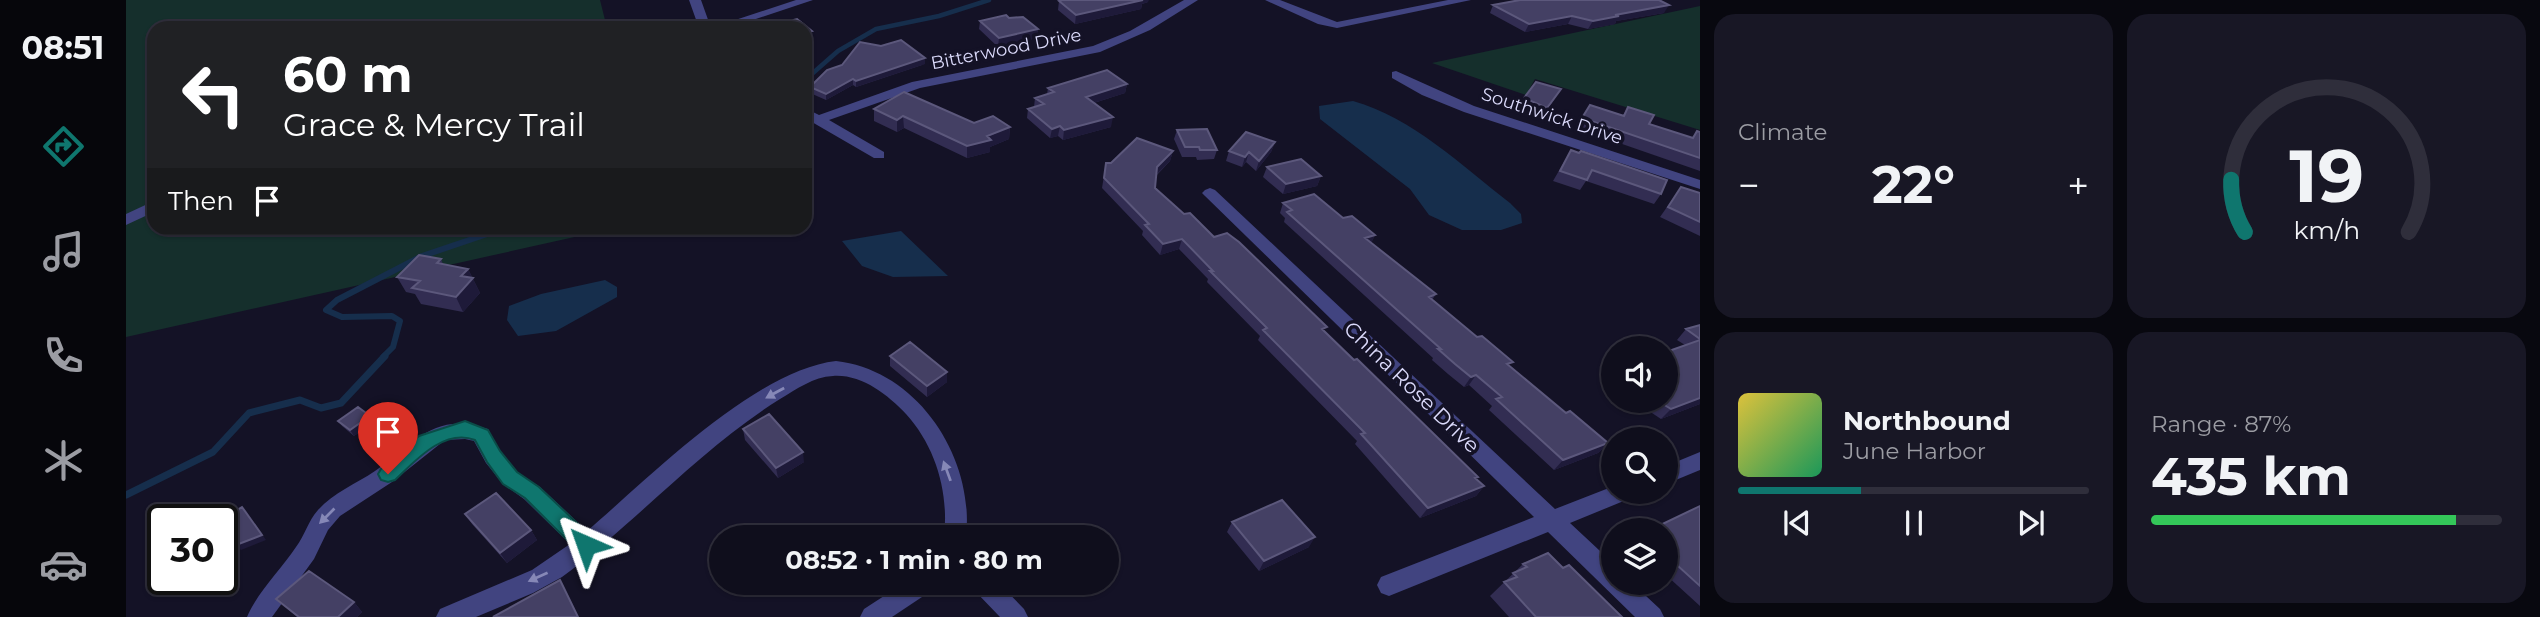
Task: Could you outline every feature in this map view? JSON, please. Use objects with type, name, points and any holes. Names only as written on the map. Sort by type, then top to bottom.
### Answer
[{"type":"street","points":[[695,0],[702,21]]},
{"type":"street","points":[[740,21],[807,0]]},
{"type":"street","name":"Bitterwood Drive","points":[[821,119],[916,85],[1096,49],[1121,41],[1140,33],[1192,0]]},
{"type":"street","points":[[1271,0],[1329,24],[1348,23],[1465,0]]},
{"type":"street","name":"Southwick Drive","points":[[1396,75],[1427,92],[1469,109],[1700,185]]},
{"type":"street","points":[[812,115],[879,155]]},
{"type":"street","name":"China Rose Drive","points":[[1210,193],[1601,568]]},
{"type":"street","points":[[126,220],[147,210]]},
{"type":"street","points":[[448,617],[554,570],[690,452],[758,402],[803,377],[822,370],[851,371],[886,384],[909,403],[928,426],[949,476],[958,525]]},
{"type":"street","points":[[259,617],[267,601],[308,549],[316,528],[330,512],[388,474],[425,441],[446,432],[465,428],[481,435],[493,457],[510,478],[532,493],[586,545]]},
{"type":"street","points":[[1678,470],[1700,461]]},
{"type":"street","points":[[1389,585],[1601,501]]},
{"type":"street","points":[[872,617],[905,595]]},
{"type":"street","points":[[995,595],[1016,617]]},
{"type":"street","name":"China Rose Drive","points":[[1629,595],[1652,617]]},
{"type":"green space","points":[[126,0],[600,0],[605,21],[147,21],[147,235],[584,235],[126,337]]},
{"type":"green space","points":[[1700,6],[1700,130],[1535,79],[1526,95],[1432,63]]},
{"type":"water","points":[[1353,101],[1396,119],[1436,144],[1510,203],[1521,214],[1522,223],[1501,230],[1462,230],[1429,215],[1410,189],[1320,119],[1319,106]]},
{"type":"water","points":[[901,231],[948,276],[893,277],[862,266],[842,241]]},
{"type":"water","points":[[605,280],[617,287],[617,297],[556,331],[518,336],[507,320],[509,306],[541,294]]},
{"type":"building","points":[[1143,0],[1076,15],[1059,1]]},
{"type":"building","points":[[1520,0],[1659,0],[1669,5],[1593,21],[1572,16],[1529,24],[1493,5]]},
{"type":"building","points":[[1006,15],[1009,18],[1023,17],[1038,29],[999,38],[980,21]]},
{"type":"building","points":[[901,40],[925,58],[856,81],[853,79],[826,94],[812,88],[827,70],[842,65],[860,42],[881,46]]},
{"type":"building","points":[[1107,70],[1127,84],[1086,97],[1113,117],[1064,130],[1060,126],[1052,129],[1028,109],[1044,104],[1035,98],[1054,92],[1048,88]]},
{"type":"building","points":[[1536,82],[1561,89],[1547,108],[1524,98]]},
{"type":"building","points":[[904,92],[974,123],[993,116],[1010,127],[987,136],[991,140],[967,146],[903,116],[897,120],[874,109]]},
{"type":"building","points":[[1590,105],[1624,116],[1628,107],[1654,115],[1649,124],[1693,138],[1697,131],[1700,132],[1700,158],[1582,118]]},
{"type":"building","points":[[1207,129],[1217,150],[1185,147],[1177,130]]},
{"type":"building","points":[[1246,132],[1275,142],[1259,161],[1249,152],[1245,157],[1229,151]]},
{"type":"building","points":[[1137,138],[1173,151],[1157,167],[1155,188],[1184,214],[1190,213],[1214,237],[1227,233],[1239,242],[1327,327],[1322,329],[1354,360],[1357,359],[1478,477],[1475,478],[1484,486],[1428,508],[1361,434],[1365,433],[1263,330],[1267,328],[1182,239],[1163,244],[1145,225],[1149,224],[1104,178],[1106,163],[1111,163]]},
{"type":"building","points":[[1571,150],[1667,180],[1661,194],[1592,170],[1587,180],[1560,171]]},
{"type":"building","points":[[1301,159],[1321,176],[1286,184],[1267,167]]},
{"type":"building","points":[[1681,187],[1700,193],[1700,222],[1668,207]]},
{"type":"building","points":[[1314,194],[1343,218],[1352,216],[1375,235],[1365,238],[1436,294],[1429,297],[1477,337],[1482,336],[1513,362],[1507,364],[1566,413],[1570,411],[1601,437],[1601,446],[1563,460],[1496,399],[1502,397],[1476,375],[1471,377],[1438,349],[1441,349],[1287,212],[1292,210],[1283,203]]},
{"type":"building","points":[[419,255],[441,259],[437,263],[468,269],[461,276],[473,278],[456,297],[412,288],[420,281],[397,277]]},
{"type":"building","points":[[1700,325],[1700,339],[1686,329]]},
{"type":"building","points":[[1700,340],[1700,398],[1678,406],[1678,348]]},
{"type":"building","points":[[910,342],[947,372],[927,386],[890,356]]},
{"type":"building","points":[[358,407],[370,416],[350,430],[338,421]]},
{"type":"building","points":[[769,414],[803,452],[776,468],[743,429]]},
{"type":"building","points":[[496,493],[531,530],[500,553],[465,514]]},
{"type":"building","points":[[1282,500],[1315,537],[1264,561],[1232,522]]},
{"type":"building","points":[[1700,506],[1700,586],[1678,566],[1678,518],[1675,518]]},
{"type":"building","points":[[242,507],[262,535],[238,544],[238,509]]},
{"type":"building","points":[[1548,553],[1563,568],[1569,565],[1622,617],[1536,617],[1504,582],[1517,577],[1513,573],[1527,567],[1523,564]]},
{"type":"building","points":[[309,571],[354,602],[338,617],[299,617],[276,599]]},
{"type":"building","points":[[560,580],[578,617],[493,617]]},
{"type":"waterway","points":[[812,74],[838,51],[876,29],[939,16],[989,0]]},
{"type":"waterway","points":[[383,357],[393,347],[400,321],[392,316],[342,317],[326,310],[337,300],[422,256],[484,235]]},
{"type":"waterway","points":[[126,495],[213,452],[249,413],[300,400],[321,408],[341,403],[385,356]]},
{"type":"route","points":[[388,474],[425,441],[465,428],[481,435],[493,457],[510,478],[565,522],[586,545]]}]
